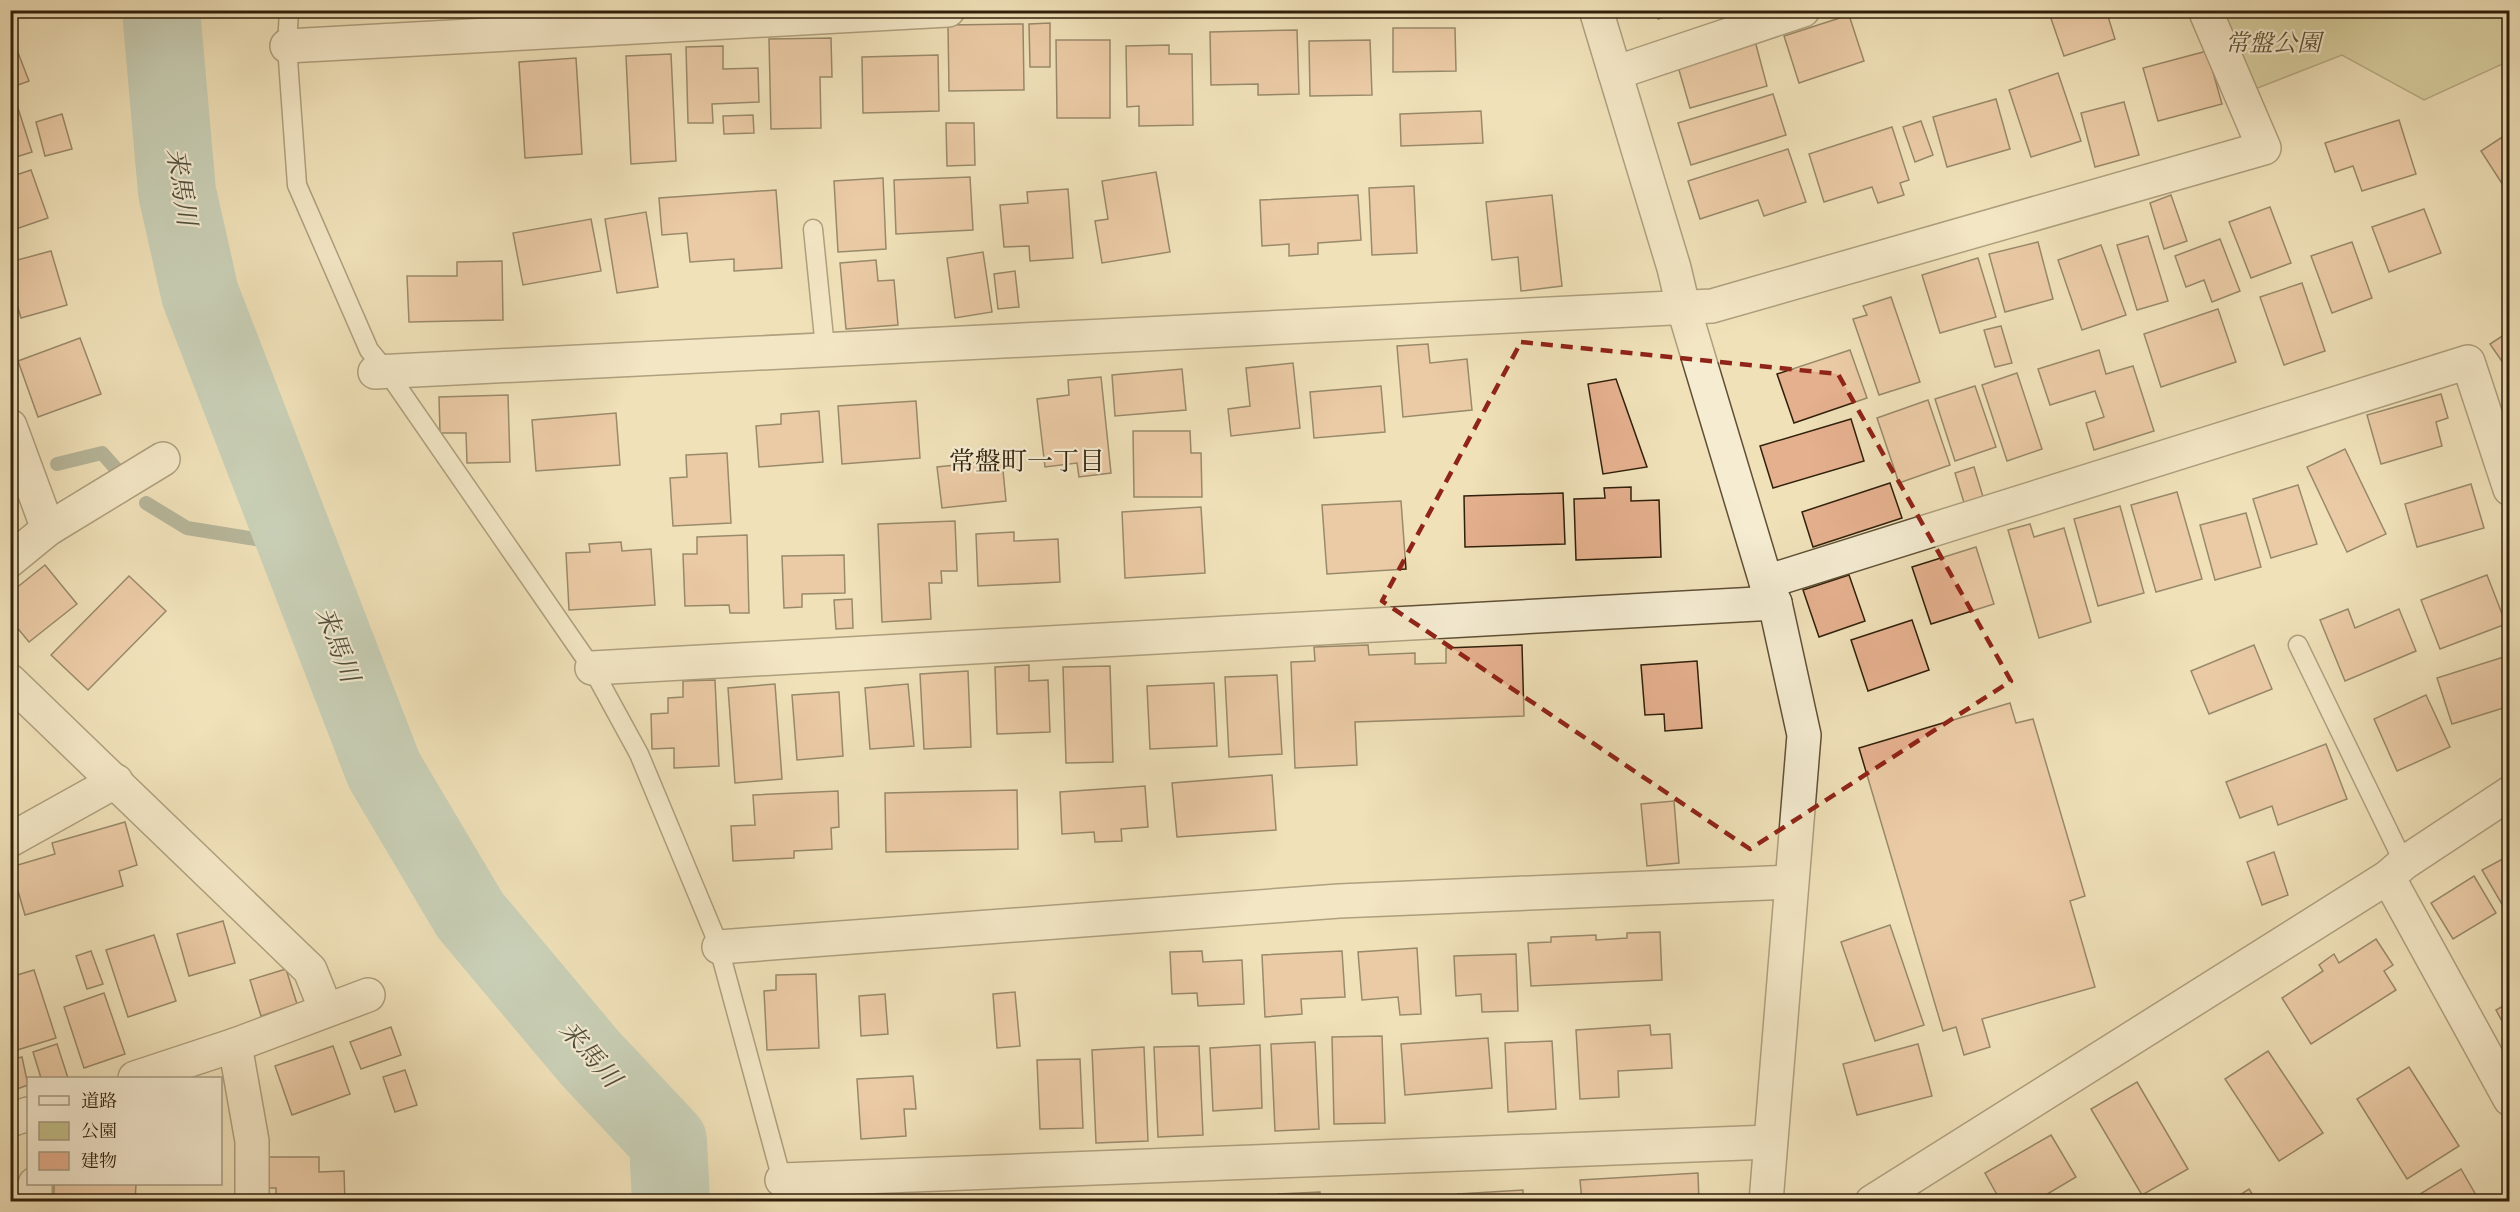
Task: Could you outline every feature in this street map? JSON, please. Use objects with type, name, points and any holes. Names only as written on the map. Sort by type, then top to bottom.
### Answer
[{"type":"street","points":[[287,46],[780,14],[948,10]]},
{"type":"street","points":[[1596,10],[1674,267],[1683,306],[1771,592],[1804,735],[1766,1202]]},
{"type":"street","points":[[1615,73],[1803,10]]},
{"type":"street","points":[[382,372],[825,348],[1713,306],[2264,148],[2205,10]]},
{"type":"street","points":[[592,668],[1771,592],[2468,362],[2510,489]]},
{"type":"street","points":[[10,426],[48,529]]},
{"type":"street","points":[[10,560],[48,529],[163,459]]},
{"type":"street","points":[[10,681],[310,970],[326,1010]]},
{"type":"street","points":[[10,840],[116,781]]},
{"type":"street","points":[[1872,1202],[2396,870],[2510,793]]},
{"type":"street","points":[[2396,870],[2510,1099]]},
{"type":"street","points":[[719,947],[1339,901],[1791,882]]},
{"type":"street","points":[[138,1077],[236,1045],[368,995]]},
{"type":"street","points":[[236,1045],[252,1141],[252,1202]]},
{"type":"street","points":[[10,1120],[27,1114]]},
{"type":"street","points":[[785,1191],[1770,1142]]},
{"type":"street","points":[[35,1185],[35,1202]]},
{"type":"lane","points":[[289,10],[287,46],[297,185],[369,350],[382,372],[592,668],[639,753],[719,947],[785,1191]]},
{"type":"lane","points":[[813,229],[825,348]]},
{"type":"lane","points":[[2298,645],[2396,870]]},
{"type":"highlighted area","points":[[1521,342],[1838,374],[2011,681],[1750,849],[1382,601]]},
{"type":"green space","name":"常盤公園","points":[[2221,11],[2509,11],[2509,61],[2424,100],[2342,55],[2255,89]]},
{"type":"building","points":[[1656,10],[1688,10],[1658,19]]},
{"type":"building","points":[[2048,10],[2106,10],[2115,39],[2064,56]]},
{"type":"building","points":[[1849,15],[1864,61],[1799,83],[1784,36]]},
{"type":"building","points":[[1050,23],[1050,67],[1030,67],[1029,24]]},
{"type":"building","points":[[1023,24],[1024,90],[949,91],[948,25]]},
{"type":"building","points":[[1393,28],[1455,28],[1456,71],[1393,72]]},
{"type":"building","points":[[1297,30],[1299,94],[1258,95],[1258,84],[1211,85],[1210,32]]},
{"type":"building","points":[[10,32],[29,81],[10,88]]},
{"type":"building","points":[[831,38],[832,77],[820,77],[821,128],[771,129],[769,39]]},
{"type":"building","points":[[1056,40],[1110,40],[1110,118],[1057,118]]},
{"type":"building","points":[[1370,40],[1372,95],[1310,96],[1309,41]]},
{"type":"building","points":[[1755,41],[1767,86],[1690,108],[1677,63]]},
{"type":"building","points":[[1169,45],[1169,54],[1192,54],[1193,125],[1139,126],[1139,106],[1127,107],[1126,46]]},
{"type":"building","points":[[723,46],[723,69],[758,68],[759,102],[712,104],[713,123],[688,123],[686,47]]},
{"type":"building","points":[[2207,51],[2222,104],[2158,121],[2143,68]]},
{"type":"building","points":[[671,54],[676,161],[631,164],[626,56]]},
{"type":"building","points":[[938,55],[939,111],[863,113],[862,57]]},
{"type":"building","points":[[576,58],[582,154],[525,158],[519,62]]},
{"type":"building","points":[[2058,73],[2081,141],[2031,157],[2009,90]]},
{"type":"building","points":[[1773,94],[1786,135],[1691,165],[1678,123]]},
{"type":"building","points":[[1996,99],[2010,149],[1947,167],[1933,117]]},
{"type":"building","points":[[16,102],[32,152],[10,159],[10,103]]},
{"type":"building","points":[[2124,102],[2139,155],[2095,167],[2081,113]]},
{"type":"building","points":[[1481,111],[1483,143],[1401,146],[1400,114]]},
{"type":"building","points":[[62,114],[72,149],[45,156],[36,122]]},
{"type":"building","points":[[753,115],[754,133],[724,134],[723,116]]},
{"type":"building","points":[[2399,120],[2416,174],[2362,191],[2353,166],[2335,172],[2325,143]]},
{"type":"building","points":[[1921,121],[1933,155],[1915,162],[1903,127]]},
{"type":"building","points":[[946,123],[974,123],[975,165],[947,166]]},
{"type":"building","points":[[1892,127],[1909,180],[1900,183],[1904,195],[1878,203],[1872,187],[1824,202],[1809,154]]},
{"type":"building","points":[[2510,132],[2510,196],[2481,151]]},
{"type":"building","points":[[1788,149],[1806,202],[1764,216],[1758,200],[1700,219],[1688,181]]},
{"type":"building","points":[[31,170],[48,218],[10,231],[10,177]]},
{"type":"building","points":[[1156,172],[1170,252],[1102,263],[1095,221],[1108,219],[1102,181]]},
{"type":"building","points":[[970,177],[973,230],[896,234],[894,180]]},
{"type":"building","points":[[883,178],[886,249],[838,252],[834,181]]},
{"type":"building","points":[[1414,186],[1417,253],[1372,255],[1369,188]]},
{"type":"building","points":[[1068,189],[1073,258],[1030,261],[1029,246],[1004,247],[1000,205],[1028,203],[1027,192]]},
{"type":"building","points":[[776,190],[782,268],[734,271],[734,259],[690,262],[687,233],[662,235],[659,198]]},
{"type":"building","points":[[1358,195],[1361,240],[1318,243],[1318,254],[1289,256],[1289,244],[1262,246],[1260,200]]},
{"type":"building","points":[[1552,195],[1562,286],[1521,291],[1518,257],[1492,260],[1486,202]]},
{"type":"building","points":[[2171,195],[2187,241],[2164,249],[2150,203]]},
{"type":"building","points":[[2270,207],[2291,263],[2251,278],[2229,222]]},
{"type":"building","points":[[2424,209],[2441,253],[2389,272],[2372,227]]},
{"type":"building","points":[[646,212],[658,287],[617,293],[605,219]]},
{"type":"building","points":[[591,219],[601,271],[523,285],[513,233]]},
{"type":"building","points":[[2148,236],[2168,301],[2137,310],[2117,245]]},
{"type":"building","points":[[2220,239],[2240,291],[2212,302],[2204,280],[2186,287],[2175,256]]},
{"type":"building","points":[[2038,242],[2053,299],[2005,312],[1989,254]]},
{"type":"building","points":[[2352,242],[2372,298],[2332,313],[2311,256]]},
{"type":"building","points":[[2101,245],[2126,315],[2082,330],[2058,260]]},
{"type":"building","points":[[51,251],[67,305],[21,318],[10,281],[10,262]]},
{"type":"building","points":[[983,252],[992,312],[955,318],[947,258]]},
{"type":"building","points":[[1978,258],[1996,317],[1940,333],[1922,275]]},
{"type":"building","points":[[876,260],[878,281],[894,280],[898,325],[846,329],[840,263]]},
{"type":"building","points":[[502,261],[503,320],[409,322],[407,276],[457,276],[457,262]]},
{"type":"building","points":[[1015,271],[1019,307],[998,309],[994,274]]},
{"type":"building","points":[[2302,283],[2325,351],[2284,365],[2260,297]]},
{"type":"building","points":[[1891,297],[1920,382],[1879,395],[1853,319],[1867,315],[1863,306]]},
{"type":"building","points":[[2218,309],[2236,362],[2161,387],[2144,334]]},
{"type":"building","points":[[2001,326],[2012,363],[1995,367],[1984,330]]},
{"type":"building","points":[[2510,331],[2510,373],[2490,344]]},
{"type":"building","points":[[80,338],[101,394],[38,417],[18,361]]},
{"type":"building","points":[[1428,344],[1430,363],[1467,359],[1472,410],[1403,417],[1397,346]]},
{"type":"building","points":[[1850,350],[1867,398],[1794,423],[1777,374]]},
{"type":"building","points":[[2099,350],[2106,374],[2133,366],[2154,431],[2094,450],[2086,423],[2104,417],[2095,391],[2050,405],[2038,369]]},
{"type":"building","points":[[1293,363],[1300,428],[1231,436],[1228,409],[1250,406],[1246,368]]},
{"type":"building","points":[[1182,369],[1186,410],[1115,416],[1112,375]]},
{"type":"building","points":[[2017,373],[2042,449],[2007,461],[1982,385]]},
{"type":"building","points":[[1101,377],[1111,473],[1079,477],[1077,463],[1045,467],[1037,399],[1069,395],[1068,380]]},
{"type":"building","points":[[1616,379],[1647,467],[1603,474],[1588,384]]},
{"type":"building","points":[[1381,386],[1385,432],[1314,438],[1310,392]]},
{"type":"building","points":[[1975,386],[1996,447],[1955,461],[1935,399]]},
{"type":"building","points":[[2441,394],[2448,418],[2436,422],[2442,446],[2381,464],[2367,415]]},
{"type":"building","points":[[508,395],[510,462],[467,463],[466,433],[440,433],[439,397]]},
{"type":"building","points":[[1928,400],[1950,465],[1899,483],[1877,418]]},
{"type":"building","points":[[916,401],[920,458],[842,464],[838,406]]},
{"type":"building","points":[[819,411],[823,462],[759,467],[756,426],[781,424],[781,414]]},
{"type":"building","points":[[616,413],[620,465],[536,471],[532,420]]},
{"type":"building","points":[[1851,419],[1864,461],[1773,488],[1760,446]]},
{"type":"building","points":[[1133,431],[1190,431],[1191,453],[1201,453],[1202,497],[1134,497]]},
{"type":"building","points":[[2345,449],[2386,534],[2347,552],[2307,467]]},
{"type":"building","points":[[727,453],[731,523],[673,526],[670,478],[687,477],[686,455]]},
{"type":"building","points":[[1002,460],[1006,501],[942,508],[937,467]]},
{"type":"building","points":[[1974,467],[1984,500],[1965,506],[1955,473]]},
{"type":"building","points":[[1890,483],[1902,518],[1813,547],[1802,512]]},
{"type":"building","points":[[2471,484],[2484,528],[2417,547],[2405,504]]},
{"type":"building","points":[[2298,485],[2317,544],[2271,558],[2253,499]]},
{"type":"building","points":[[1631,487],[1631,501],[1659,500],[1661,557],[1576,560],[1574,499],[1605,498],[1604,488]]},
{"type":"building","points":[[2177,492],[2202,579],[2156,592],[2131,505]]},
{"type":"building","points":[[1563,493],[1565,544],[1465,547],[1464,496]]},
{"type":"building","points":[[1401,501],[1406,569],[1327,574],[1322,505]]},
{"type":"building","points":[[2120,506],[2144,593],[2098,606],[2074,519]]},
{"type":"building","points":[[1201,507],[1205,573],[1125,578],[1122,512]]},
{"type":"building","points":[[2246,513],[2261,567],[2215,580],[2200,525]]},
{"type":"building","points":[[955,521],[957,571],[941,571],[942,583],[929,583],[931,619],[882,622],[878,524]]},
{"type":"building","points":[[2030,524],[2034,537],[2064,528],[2091,622],[2039,638],[2008,530]]},
{"type":"building","points":[[1014,532],[1014,541],[1058,539],[1060,582],[978,586],[976,534]]},
{"type":"building","points":[[747,535],[749,613],[730,613],[729,605],[685,606],[683,554],[697,554],[697,537]]},
{"type":"building","points":[[621,542],[622,551],[651,549],[655,605],[569,610],[566,553],[590,552],[589,544]]},
{"type":"building","points":[[1976,547],[1994,604],[1931,624],[1912,567]]},
{"type":"building","points":[[844,555],[845,593],[802,594],[802,607],[784,608],[782,556]]},
{"type":"building","points":[[45,565],[77,604],[29,642],[15,625],[10,629],[10,593]]},
{"type":"building","points":[[1849,575],[1865,621],[1819,637],[1803,590]]},
{"type":"building","points":[[2487,575],[2506,624],[2440,649],[2421,600]]},
{"type":"building","points":[[129,576],[166,611],[88,690],[51,655]]},
{"type":"building","points":[[852,599],[853,628],[836,629],[834,600]]},
{"type":"building","points":[[2348,609],[2355,628],[2399,609],[2416,651],[2345,681],[2320,620]]},
{"type":"building","points":[[1912,620],[1929,670],[1868,691],[1851,640]]},
{"type":"building","points":[[1368,645],[1369,655],[1415,653],[1415,664],[1446,663],[1446,648],[1522,645],[1524,716],[1355,722],[1357,765],[1295,768],[1291,662],[1315,661],[1314,647]]},
{"type":"building","points":[[2254,645],[2272,689],[2209,714],[2191,671]]},
{"type":"building","points":[[2510,655],[2510,706],[2452,724],[2437,678]]},
{"type":"building","points":[[1697,661],[1702,728],[1665,731],[1664,714],[1645,715],[1641,665]]},
{"type":"building","points":[[1029,665],[1029,681],[1048,680],[1050,732],[997,734],[995,667]]},
{"type":"building","points":[[1110,666],[1113,762],[1066,763],[1063,667]]},
{"type":"building","points":[[968,671],[971,747],[924,749],[920,674]]},
{"type":"building","points":[[1277,675],[1282,754],[1229,757],[1225,677]]},
{"type":"building","points":[[715,680],[719,766],[674,768],[674,748],[652,749],[651,714],[668,713],[668,698],[683,697],[683,681]]},
{"type":"building","points":[[1214,683],[1217,746],[1150,749],[1147,686]]},
{"type":"building","points":[[775,684],[782,779],[735,783],[728,688]]},
{"type":"building","points":[[908,684],[914,746],[870,749],[865,688]]},
{"type":"building","points":[[839,692],[843,756],[797,760],[792,695]]},
{"type":"building","points":[[2426,695],[2450,747],[2397,771],[2374,719]]},
{"type":"building","points":[[2010,703],[2016,723],[2033,719],[2085,896],[2070,901],[2095,987],[1982,1019],[1990,1047],[1964,1055],[1956,1027],[1943,1031],[1859,748]]},
{"type":"building","points":[[2326,744],[2347,799],[2278,825],[2272,806],[2240,818],[2226,782]]},
{"type":"building","points":[[1272,775],[1276,830],[1177,837],[1172,783]]},
{"type":"building","points":[[1145,786],[1148,827],[1121,829],[1122,841],[1095,842],[1094,832],[1062,834],[1060,792]]},
{"type":"building","points":[[1017,790],[1018,849],[886,852],[885,793]]},
{"type":"building","points":[[838,791],[839,827],[831,828],[832,849],[794,851],[794,858],[733,861],[731,826],[755,825],[753,795]]},
{"type":"building","points":[[1674,801],[1679,863],[1647,866],[1641,804]]},
{"type":"building","points":[[125,822],[137,865],[119,871],[123,886],[25,915],[11,867],[55,854],[52,843]]},
{"type":"building","points":[[2274,852],[2288,895],[2262,905],[2247,862]]},
{"type":"building","points":[[2510,855],[2510,918],[2482,870]]},
{"type":"building","points":[[2474,876],[2496,913],[2453,939],[2431,903]]},
{"type":"building","points":[[223,921],[235,963],[189,976],[177,934]]},
{"type":"building","points":[[1890,925],[1924,1025],[1875,1041],[1841,942]]},
{"type":"building","points":[[1660,932],[1662,980],[1531,986],[1528,943],[1551,942],[1551,937],[1596,935],[1596,940],[1627,938],[1627,933]]},
{"type":"building","points":[[154,935],[176,1001],[128,1017],[106,950]]},
{"type":"building","points":[[2376,939],[2393,965],[2384,971],[2396,990],[2311,1044],[2282,998],[2323,971],[2319,965],[2334,954],[2339,963]]},
{"type":"building","points":[[1417,948],[1421,1014],[1400,1015],[1398,997],[1362,1000],[1358,952]]},
{"type":"building","points":[[91,951],[103,984],[87,989],[76,956]]},
{"type":"building","points":[[1202,951],[1203,962],[1242,960],[1244,1004],[1198,1006],[1197,993],[1172,994],[1170,952]]},
{"type":"building","points":[[1342,951],[1345,997],[1301,999],[1302,1014],[1265,1017],[1262,955]]},
{"type":"building","points":[[1516,954],[1518,1011],[1482,1012],[1481,994],[1456,996],[1454,956]]},
{"type":"building","points":[[286,969],[297,1004],[261,1016],[250,980]]},
{"type":"building","points":[[34,970],[56,1038],[14,1051],[10,1040],[10,977]]},
{"type":"building","points":[[816,974],[819,1048],[767,1050],[764,991],[776,990],[776,975]]},
{"type":"building","points":[[1015,992],[1020,1046],[997,1048],[993,994]]},
{"type":"building","points":[[104,993],[125,1054],[84,1068],[64,1007]]},
{"type":"building","points":[[885,994],[888,1034],[861,1036],[859,996]]},
{"type":"building","points":[[2510,1002],[2510,1029],[2507,1030],[2496,1010]]},
{"type":"building","points":[[1650,1025],[1651,1035],[1670,1034],[1672,1068],[1618,1071],[1619,1097],[1580,1099],[1576,1030]]},
{"type":"building","points":[[391,1027],[401,1055],[361,1069],[350,1042]]},
{"type":"building","points":[[1382,1036],[1385,1123],[1334,1124],[1332,1037]]},
{"type":"building","points":[[1488,1038],[1492,1088],[1405,1095],[1401,1044]]},
{"type":"building","points":[[1552,1041],[1556,1109],[1508,1112],[1505,1043]]},
{"type":"building","points":[[1315,1042],[1319,1129],[1275,1131],[1271,1044]]},
{"type":"building","points":[[57,1044],[68,1077],[41,1077],[33,1052]]},
{"type":"building","points":[[1918,1044],[1932,1096],[1857,1115],[1843,1064]]},
{"type":"building","points":[[1260,1045],[1262,1108],[1213,1111],[1210,1048]]},
{"type":"building","points":[[333,1046],[350,1094],[292,1115],[275,1066]]},
{"type":"building","points":[[1199,1046],[1203,1135],[1158,1137],[1154,1047]]},
{"type":"building","points":[[1144,1047],[1148,1141],[1096,1143],[1092,1050]]},
{"type":"building","points":[[2268,1051],[2323,1133],[2279,1161],[2225,1079]]},
{"type":"building","points":[[22,1057],[27,1085],[17,1089],[10,1060]]},
{"type":"building","points":[[1080,1059],[1083,1128],[1040,1129],[1037,1060]]},
{"type":"building","points":[[2409,1067],[2459,1146],[2407,1179],[2357,1099]]},
{"type":"building","points":[[405,1070],[417,1105],[395,1112],[383,1077]]},
{"type":"building","points":[[913,1076],[916,1109],[904,1109],[906,1136],[861,1139],[857,1079]]},
{"type":"building","points":[[2137,1082],[2188,1169],[2142,1195],[2091,1109]]},
{"type":"building","points":[[2051,1135],[2076,1177],[2034,1202],[2001,1202],[1985,1173]]},
{"type":"building","points":[[269,1157],[319,1157],[319,1172],[344,1171],[345,1202],[276,1202],[276,1188],[269,1188]]},
{"type":"building","points":[[2461,1169],[2480,1202],[2407,1202]]},
{"type":"building","points":[[1698,1173],[1699,1202],[1582,1202],[1580,1180]]},
{"type":"building","points":[[54,1185],[136,1185],[135,1202],[54,1202]]},
{"type":"building","points":[[2249,1189],[2257,1202],[2229,1202]]},
{"type":"building","points":[[1523,1190],[1523,1202],[1459,1202],[1458,1194]]},
{"type":"building","points":[[1320,1192],[1321,1202],[1279,1202],[1278,1194]]},
{"type":"building","points":[[389,1195],[462,1197],[462,1202],[389,1202]]},
{"type":"building","points":[[1350,1195],[1434,1195],[1434,1202],[1350,1202]]},
{"type":"building","points":[[1222,1196],[1222,1202],[1192,1202],[1192,1197]]},
{"type":"waterway","name":"来馬川","points":[[161,10],[177,192],[200,294],[384,770],[470,915],[590,1058],[668,1141],[671,1202]]},
{"type":"waterway","points":[[57,464],[102,453],[118,471]]},
{"type":"waterway","points":[[146,503],[187,528],[298,546]]},
{"type":"district","name":"常盤町一丁目","points":[[1027,463]]}]
